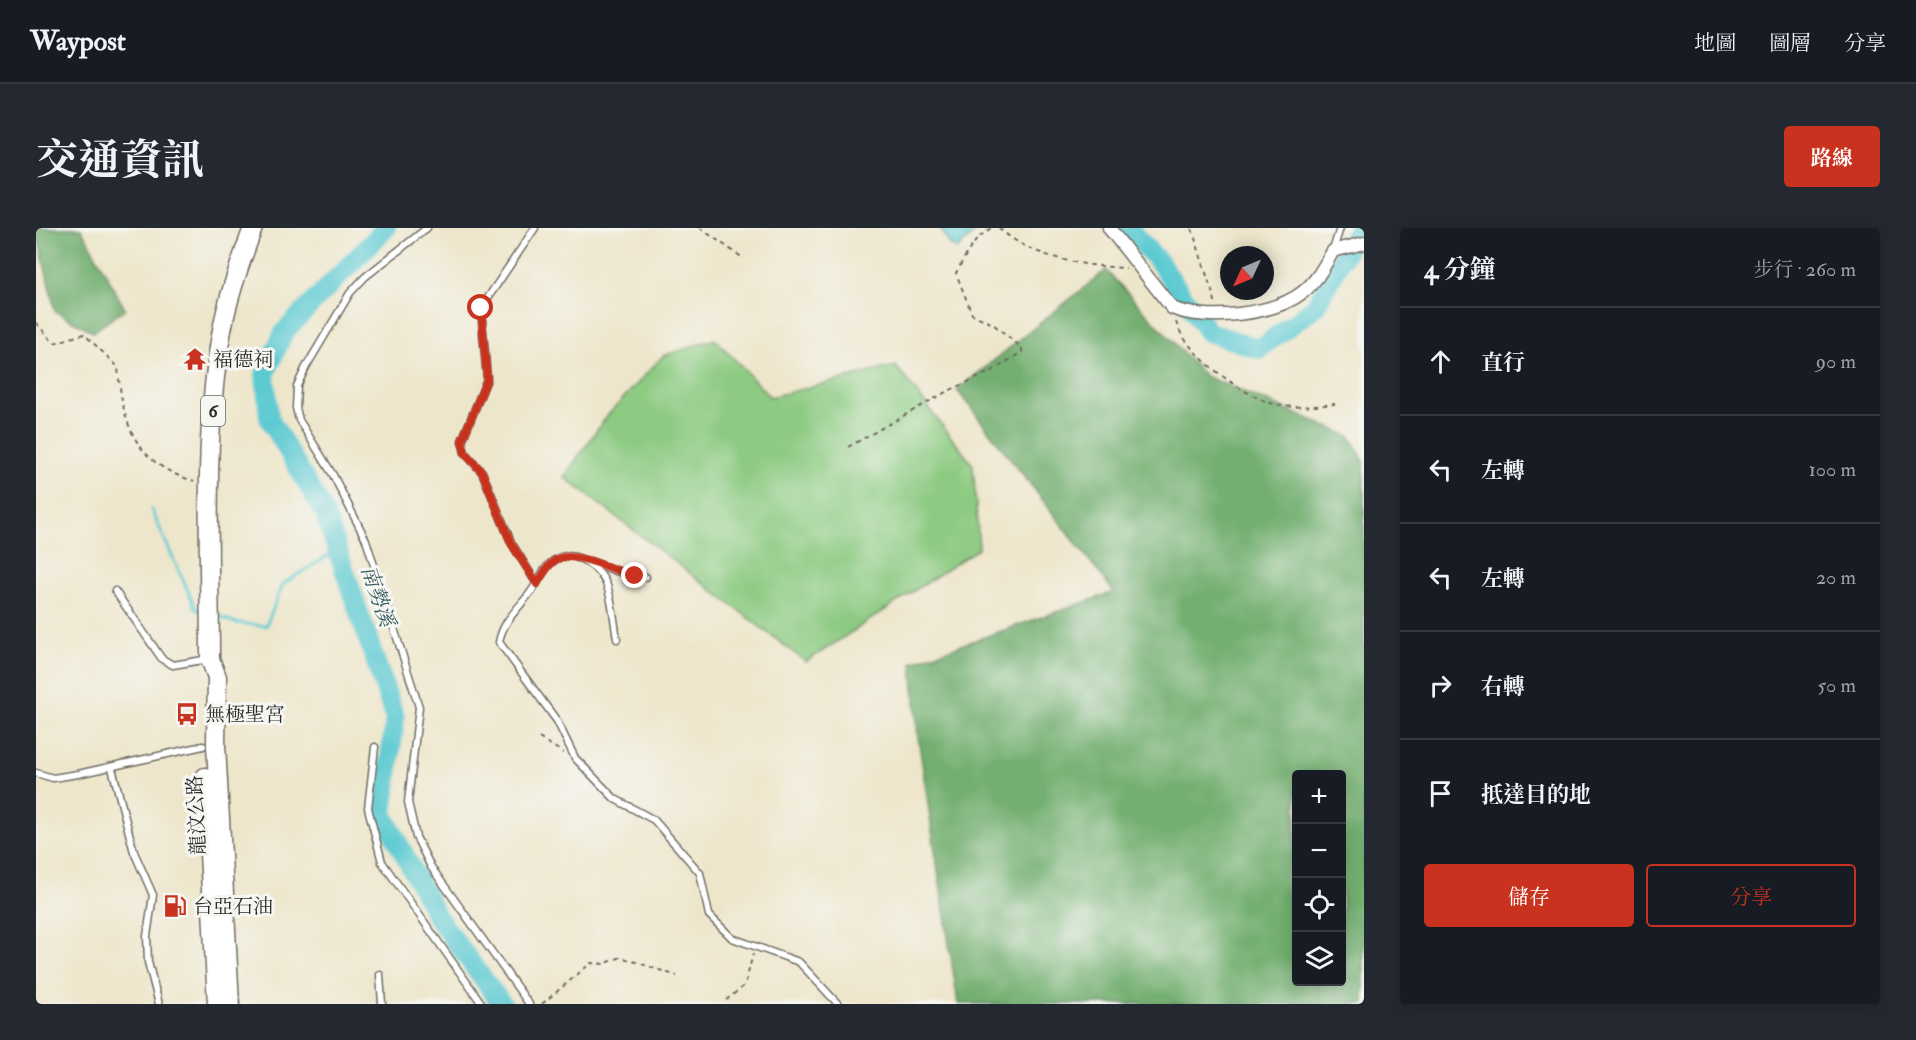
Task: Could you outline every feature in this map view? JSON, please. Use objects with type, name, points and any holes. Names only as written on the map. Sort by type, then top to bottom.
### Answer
[{"type":"main road","name":"6","points":[[209,745],[205,675],[210,659],[210,485],[215,375],[224,321],[253,228]]},
{"type":"main road","name":"龍汶公路","points":[[209,745],[217,1004]]},
{"type":"main road","name":"龍汶公路","points":[[209,745],[230,1004]]},
{"type":"street","points":[[1109,228],[1177,310],[1217,315],[1277,305],[1301,294],[1316,280],[1333,251],[1364,243]]},
{"type":"lane","points":[[428,228],[365,277],[350,293],[297,386],[296,408],[299,420],[333,475],[366,540],[419,707],[408,802],[416,837],[431,867],[529,1004]]},
{"type":"lane","points":[[536,228],[481,308],[487,379],[462,441],[465,453],[482,472],[511,543],[537,584]]},
{"type":"lane","points":[[1333,251],[1340,228]]},
{"type":"lane","points":[[578,557],[594,567],[608,586],[617,639]]},
{"type":"lane","points":[[646,577],[616,572],[578,557],[556,559],[502,628],[499,642],[557,721],[575,758],[615,799],[654,820],[700,873],[709,915],[732,938],[799,962],[836,998],[838,1004]]},
{"type":"lane","points":[[115,591],[162,659],[173,665],[210,659]]},
{"type":"lane","points":[[36,773],[53,778],[112,768],[209,745]]},
{"type":"lane","points":[[375,747],[368,808],[382,862],[482,1004]]},
{"type":"lane","points":[[112,768],[134,852],[153,895],[147,936],[148,962],[159,1004]]},
{"type":"lane","points":[[380,975],[382,1004]]},
{"type":"path","points":[[700,228],[743,258]]},
{"type":"path","points":[[848,447],[946,392],[992,371],[1022,352],[1022,348],[993,324],[972,314],[956,273],[970,248],[983,233],[992,228]]},
{"type":"path","points":[[999,228],[1022,244],[1059,259],[1102,267],[1142,269]]},
{"type":"path","points":[[1192,229],[1217,315]]},
{"type":"path","points":[[1177,310],[1178,328],[1188,342],[1211,367],[1241,388],[1276,404],[1299,407],[1335,404]]},
{"type":"path","points":[[36,323],[54,343],[84,334],[118,367],[120,397],[138,445],[153,464],[176,476],[210,485]]},
{"type":"path","points":[[539,738],[575,758]]},
{"type":"path","points":[[726,1000],[745,984],[756,945]]},
{"type":"path","points":[[542,1004],[591,963],[604,964],[621,957],[677,976]]},
{"type":"green space","points":[[36,228],[81,228],[125,309],[93,332],[55,311]]},
{"type":"green space","points":[[1106,270],[1205,376],[1350,436],[1364,461],[1364,1004],[958,1004],[918,737],[912,662],[1114,592],[957,390]]},
{"type":"green space","points":[[715,339],[770,397],[896,366],[973,465],[979,548],[806,662],[564,477],[607,416],[663,356]]},
{"type":"water","points":[[939,228],[979,228],[958,249],[951,246]]},
{"type":"waterway","name":"南勢溪","points":[[386,228],[284,332],[265,374],[269,418],[325,514],[395,718],[383,814],[437,917],[502,1004]]},
{"type":"waterway","points":[[1128,228],[1160,263],[1208,332],[1259,349],[1315,307],[1359,228]]},
{"type":"waterway","points":[[151,509],[196,609],[202,611]]},
{"type":"waterway","points":[[217,616],[236,623],[266,626],[283,584],[337,550]]},
{"type":"place","name":"福德祠","points":[[195,359]]},
{"type":"place","name":"無極聖宮","points":[[187,714]]},
{"type":"place","name":"台亞石油","points":[[175,906]]},
{"type":"route","points":[[481,308],[487,379],[485,389],[462,441],[465,453],[482,472],[489,486],[511,543],[537,584],[550,564],[563,556],[578,557],[616,572],[635,576]]}]
